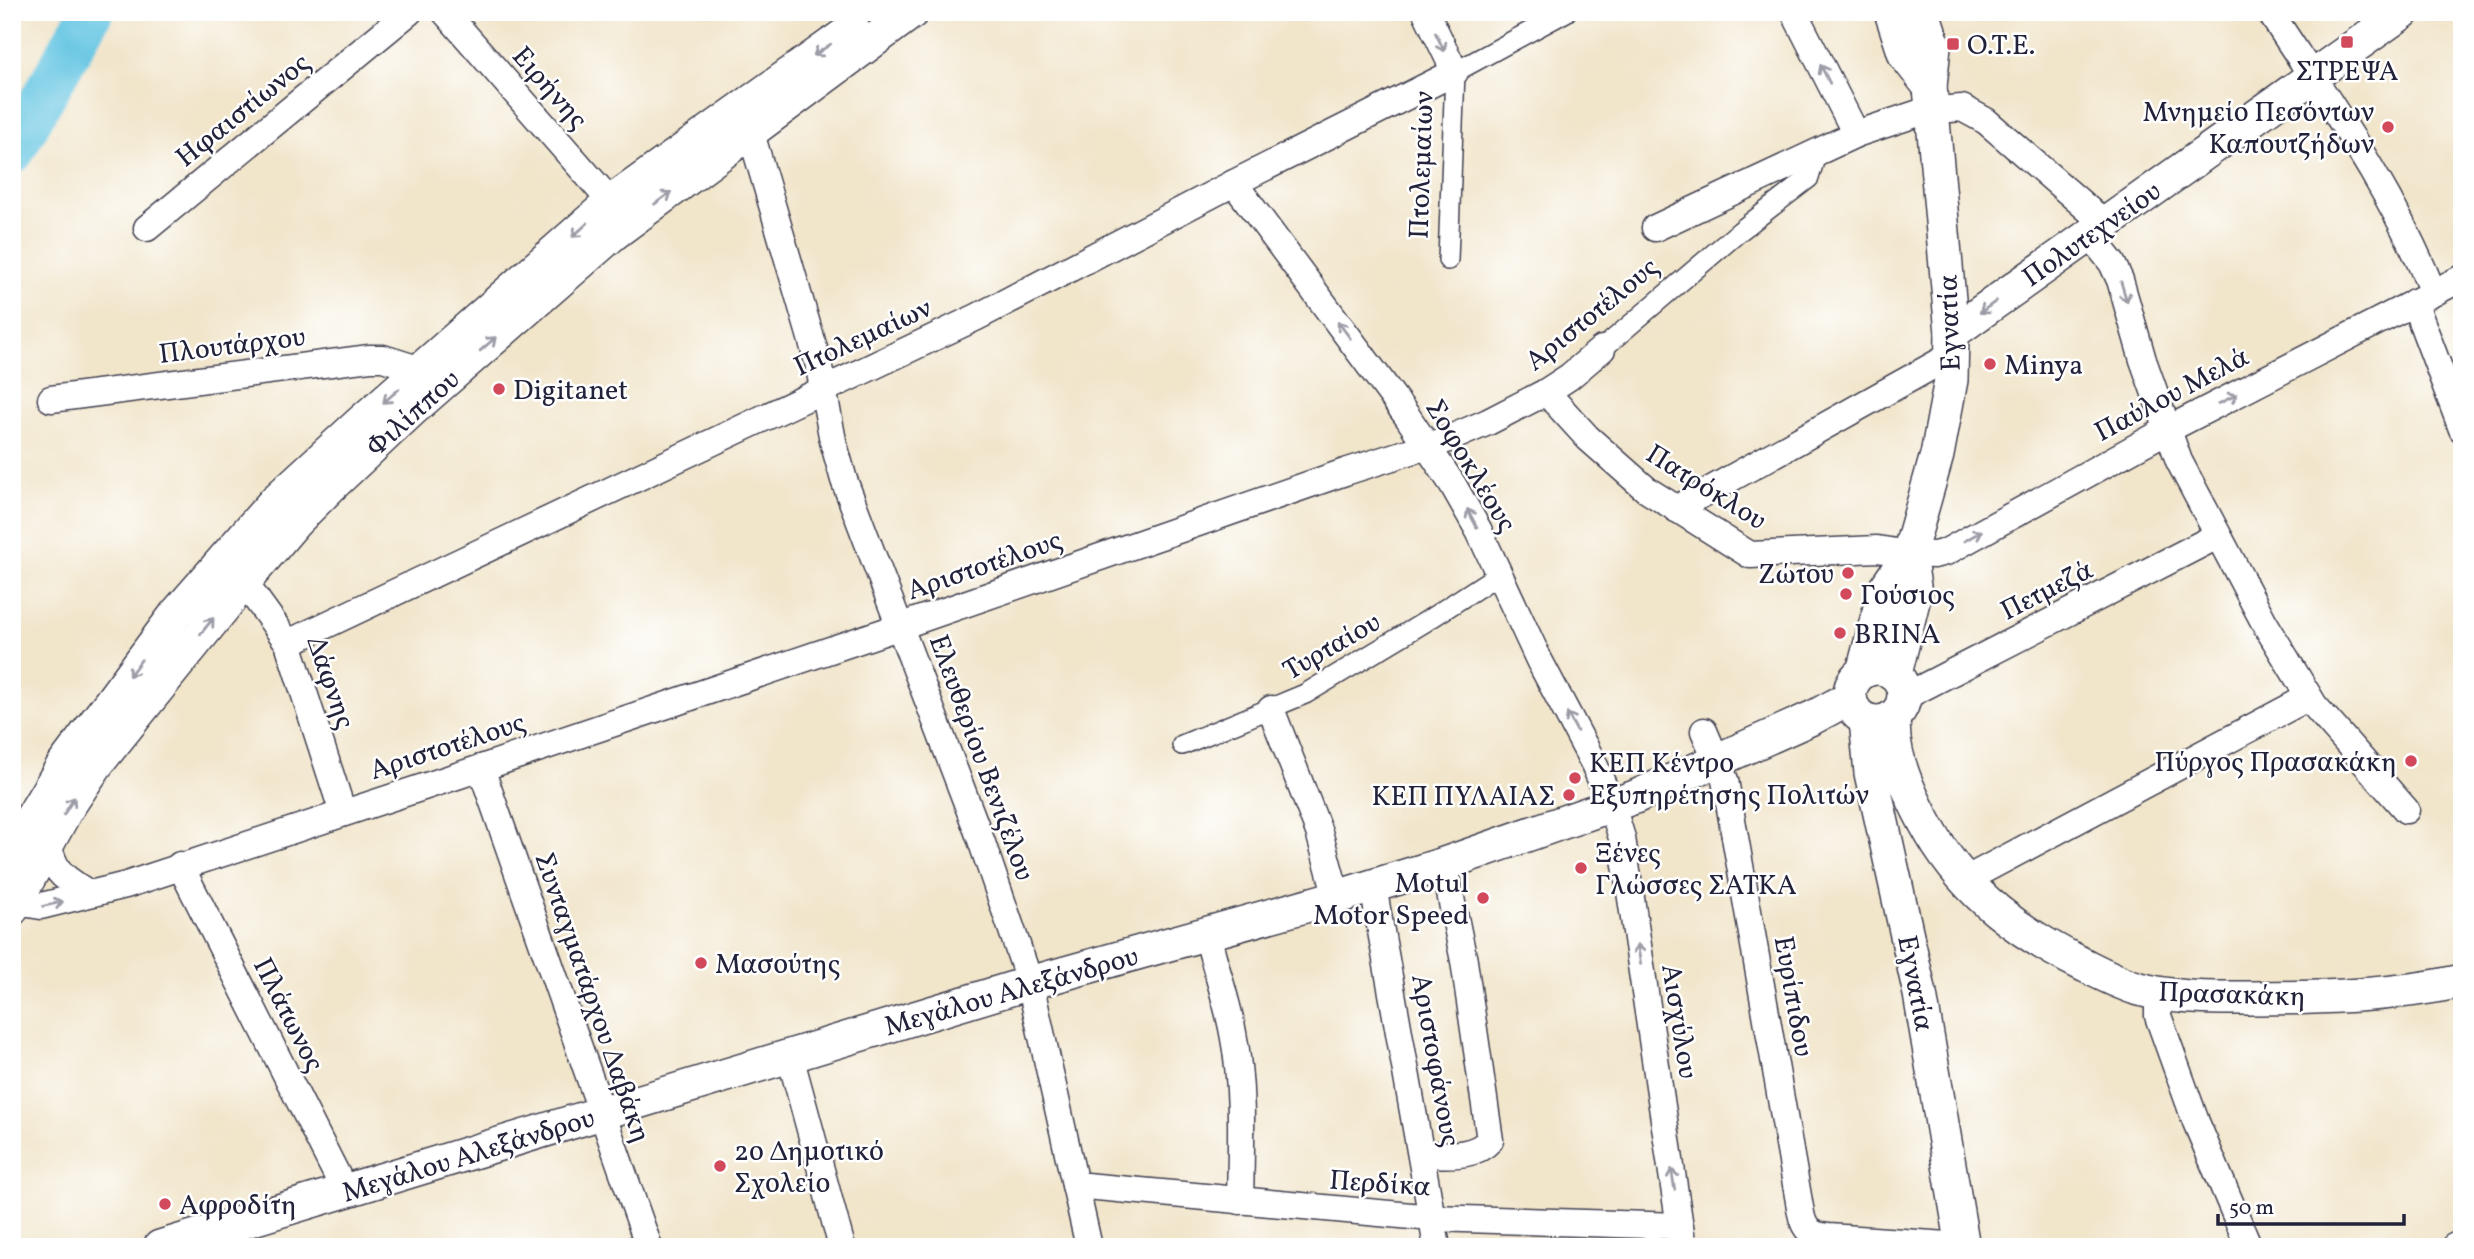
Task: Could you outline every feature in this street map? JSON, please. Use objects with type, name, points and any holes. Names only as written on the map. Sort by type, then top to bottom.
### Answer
[{"type":"street","name":"Ηφαιστίωνος","points":[[147,228],[409,12]]},
{"type":"street","name":"Ειρήνης","points":[[444,12],[611,202]]},
{"type":"street","name":"Φιλίππου","points":[[12,850],[62,767],[176,614],[274,502],[611,202],[878,12]]},
{"type":"street","name":"Φιλίππου","points":[[14,905],[66,810],[96,765],[295,522],[413,409],[613,234],[912,12]]},
{"type":"street","points":[[1426,12],[1455,72]]},
{"type":"street","name":"Πτολεμαίων","points":[[288,643],[977,317],[1455,72],[1566,12]]},
{"type":"street","points":[[1794,12],[1856,134]]},
{"type":"street","points":[[1891,12],[1905,55],[1931,98]]},
{"type":"street","name":"Εγνατία","points":[[1923,12],[1934,47],[1931,98],[1952,344],[1951,380],[1942,432],[1909,554],[1885,589],[1879,696],[1871,773],[1920,994],[1963,1247]]},
{"type":"street","points":[[2270,12],[2379,179],[2418,257],[2423,297],[2462,429]]},
{"type":"street","name":"Πολυτεχνείου","points":[[1952,344],[2096,228],[2403,12]]},
{"type":"street","name":"Πτολεμαίων","points":[[1448,260],[1455,72]]},
{"type":"street","name":"Αριστοτέλους","points":[[1655,228],[1931,98],[1979,116],[2096,228],[2120,280],[2167,430],[2183,470],[2217,536],[2309,697],[2406,810]]},
{"type":"street","name":"Ελευθερίου Βενιζέλου","points":[[751,133],[818,362],[844,480],[981,840],[1030,983],[1089,1247]]},
{"type":"street","name":"Αριστοτέλους","points":[[14,905],[41,906],[110,890],[481,768],[1467,432],[1546,392],[1569,377],[1740,231],[1809,178],[1817,151]]},
{"type":"street","name":"Σοφοκλέους","points":[[1234,183],[1428,446],[1463,501],[1539,660],[1594,764],[1612,806]]},
{"type":"street","name":"Παύλου Μελά","points":[[1909,554],[1934,555],[1946,552],[2167,430],[2462,278]]},
{"type":"street","points":[[1676,509],[1952,344]]},
{"type":"street","name":"Πλουτάρχου","points":[[51,399],[370,358],[383,358],[421,370]]},
{"type":"street","name":"Πατρόκλου","points":[[1546,392],[1588,438],[1647,491],[1750,555],[1877,550],[1909,554]]},
{"type":"street","name":"Πετμεζά","points":[[1879,696],[2217,536]]},
{"type":"street","name":"Τυρταίου","points":[[1182,745],[1304,694],[1499,574]]},
{"type":"street","name":"Δάφνης","points":[[244,582],[288,643],[343,813]]},
{"type":"street","name":"Μεγάλου Αλεξάνδρου","points":[[160,1247],[1030,983],[1337,897],[1444,864],[1612,806],[1814,717],[1879,696]]},
{"type":"street","name":"Πρασακάκη","points":[[1879,696],[1906,781],[1936,842],[1965,880],[1991,906],[2033,939],[2104,975],[2136,988],[2158,993],[2217,998],[2294,998],[2369,993],[2462,981]]},
{"type":"street","points":[[1965,880],[2309,697]]},
{"type":"street","points":[[1271,709],[1319,832],[1337,897]]},
{"type":"street","name":"Ευρίπιδου","points":[[1703,730],[1725,779],[1801,1213],[1809,1233],[1836,1238],[1963,1247]]},
{"type":"street","name":"Συνταγματάρχου Δαβάκη","points":[[481,768],[649,1247]]},
{"type":"street","name":"Αισχύλου","points":[[1612,806],[1622,838],[1682,1236]]},
{"type":"street","points":[[48,844],[53,865],[61,875],[88,893]]},
{"type":"street","points":[[1421,1154],[1469,1152],[1483,1147],[1490,1140],[1464,961],[1444,864]]},
{"type":"street","name":"Πλάτωνος","points":[[180,865],[345,1191]]},
{"type":"street","name":"Αριστοφάνους","points":[[1373,886],[1437,1247]]},
{"type":"street","points":[[1207,934],[1236,1051],[1241,1123],[1240,1200]]},
{"type":"street","points":[[2158,993],[2158,1016],[2196,1122],[2249,1247]]},
{"type":"street","points":[[790,1056],[842,1247]]},
{"type":"street","name":"Περδίκα","points":[[1075,1185],[1433,1218],[1682,1236]]},
{"type":"waterway","points":[[12,152],[91,12]]},
{"type":"place","name":"ΣΤΡΕΨΑ","points":[[2347,42]]},
{"type":"place","name":"Ο.Τ.Ε.","points":[[1953,44]]},
{"type":"place","name":"Μνημείο Πεσόντων Καπουτζήδων","points":[[2388,127]]},
{"type":"place","name":"Minya","points":[[1990,364]]},
{"type":"place","name":"Digitanet","points":[[499,389]]},
{"type":"place","name":"Ζώτου","points":[[1848,573]]},
{"type":"place","name":"Γούσιος","points":[[1846,594]]},
{"type":"place","name":"BRINA","points":[[1840,633]]},
{"type":"place","name":"Πύργος Πρασακάκη","points":[[2411,761]]},
{"type":"place","name":"ΚΕΠ Κέντρο Εξυπηρέτησης Πολιτών","points":[[1575,778]]},
{"type":"place","name":"ΚΕΠ ΠΥΛΑΙΑΣ","points":[[1569,795]]},
{"type":"place","name":"Ξένες Γλώσσες ΣΑΤΚΑ","points":[[1581,868]]},
{"type":"place","name":"Motul Motor Speed","points":[[1483,898]]},
{"type":"place","name":"Μασούτης","points":[[701,963]]},
{"type":"place","name":"2ο Δημοτικό Σχολείο","points":[[720,1166]]},
{"type":"place","name":"Αφροδίτη","points":[[165,1204]]}]
